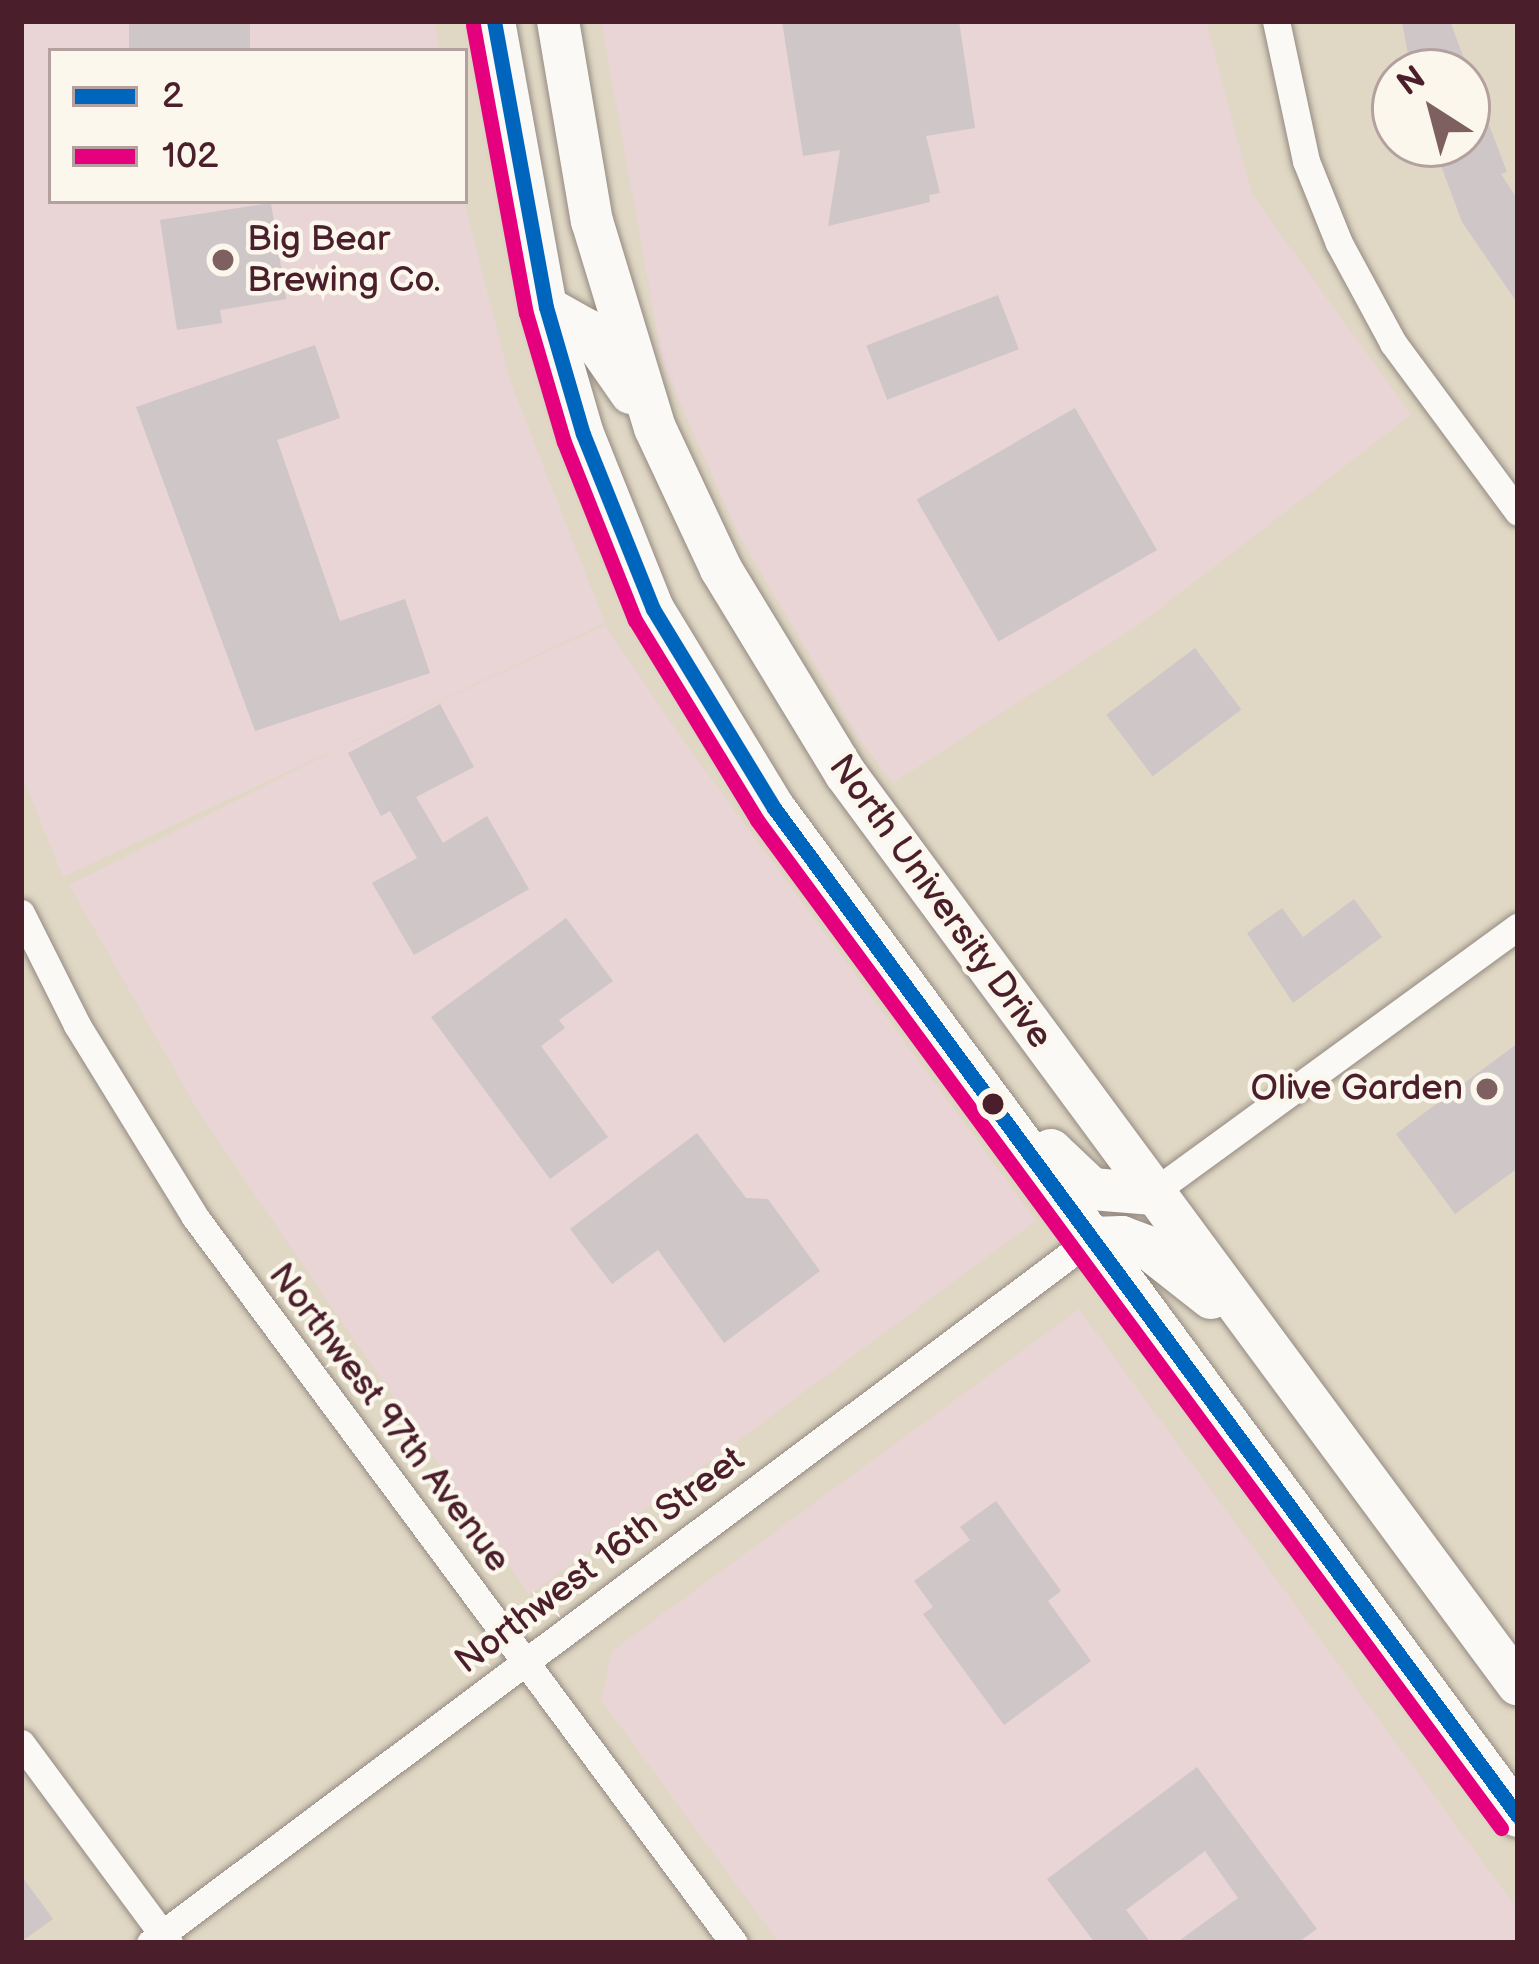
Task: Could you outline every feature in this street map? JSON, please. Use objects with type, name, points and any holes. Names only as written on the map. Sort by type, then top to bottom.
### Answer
[{"type":"main road","points":[[494,21],[546,307],[583,434],[653,609],[774,808],[1518,1816]]},
{"type":"main road","name":"North University Drive","points":[[558,21],[592,221],[655,428],[721,568],[845,773],[1151,1194],[1518,1685]]},
{"type":"main road","points":[[513,128],[562,254],[585,279],[615,295]]},
{"type":"main road","points":[[546,307],[587,330],[655,428]]},
{"type":"main road","points":[[968,1070],[1092,1189],[1116,1196],[1151,1194]]},
{"type":"main road","points":[[1092,1238],[1122,1237],[1145,1246],[1254,1332]]},
{"type":"street","points":[[1276,21],[1306,161],[1339,243],[1393,343],[1518,512]]},
{"type":"street","name":"Northwest 97th Avenue","points":[[21,913],[76,1025],[196,1217],[734,1943]]},
{"type":"street","points":[[1151,1194],[1518,926]]},
{"type":"street","name":"Northwest 16th Street","points":[[160,1940],[1092,1238]]},
{"type":"street","points":[[21,1743],[160,1940]]},
{"type":"shaded area","points":[[21,21],[435,21],[440,48],[48,48],[48,204],[465,204],[511,383],[605,623],[63,877],[21,774]]},
{"type":"shaded area","points":[[601,21],[1206,21],[1252,194],[1411,415],[1140,624],[893,783],[859,739],[738,534],[663,364]]},
{"type":"shaded area","points":[[605,625],[680,736],[1036,1221],[529,1595],[201,1116],[69,885],[338,749]]},
{"type":"shaded area","points":[[1079,1309],[1518,1910],[1518,1943],[779,1943],[601,1700],[612,1651]]},
{"type":"building","points":[[129,21],[250,21],[250,48],[129,48]]},
{"type":"building","points":[[782,21],[959,21],[975,128],[926,136],[940,193],[929,195],[930,202],[828,226],[840,150],[803,156]]},
{"type":"building","points":[[1402,21],[1450,21],[1460,48],[1407,48]]},
{"type":"building","points":[[1491,130],[1507,172],[1501,174],[1518,200],[1518,304],[1462,222],[1442,168],[1491,168]]},
{"type":"building","name":"Big Bear Brewing Co.","points":[[271,204],[286,299],[220,310],[222,323],[177,330],[160,220]]},
{"type":"building","points":[[998,295],[1019,349],[887,400],[866,346]]},
{"type":"building","points":[[315,345],[340,418],[277,440],[340,621],[405,599],[430,673],[255,731],[136,407]]},
{"type":"building","points":[[1075,408],[1157,550],[999,642],[917,500]]},
{"type":"building","points":[[1195,648],[1241,709],[1153,776],[1106,715]]},
{"type":"building","points":[[440,704],[474,767],[416,797],[443,843],[487,816],[529,889],[414,955],[372,883],[417,858],[390,811],[381,816],[348,753]]},
{"type":"building","points":[[1354,899],[1382,937],[1293,1003],[1247,933],[1282,908],[1303,937]]},
{"type":"building","points":[[566,918],[613,981],[559,1020],[565,1028],[541,1046],[608,1137],[550,1179],[431,1017]]},
{"type":"building","name":"Olive Garden","points":[[1518,1043],[1518,1168],[1455,1214],[1396,1134]]},
{"type":"building","points":[[697,1133],[746,1198],[768,1199],[820,1271],[724,1343],[658,1250],[612,1284],[570,1229]]},
{"type":"building","points":[[996,1501],[1061,1591],[1048,1601],[1091,1661],[1004,1725],[923,1614],[933,1607],[914,1581],[970,1540],[960,1527]]},
{"type":"building","points":[[1197,1767],[1317,1929],[1297,1943],[1176,1943],[1238,1898],[1205,1851],[1126,1910],[1151,1943],[1095,1943],[1047,1879]]},
{"type":"building","points":[[21,1875],[53,1919],[21,1942]]},
{"type":"transit line","name":"2","points":[[494,21],[546,307],[583,434],[653,609],[774,808],[1518,1816]]},
{"type":"transit line","name":"102","points":[[473,25],[526,313],[564,442],[635,620],[757,820],[1501,1828]]},
{"type":"place","name":"Big Bear Brewing Co.","points":[[223,260]]},
{"type":"place","name":"Olive Garden","points":[[1487,1089]]}]
